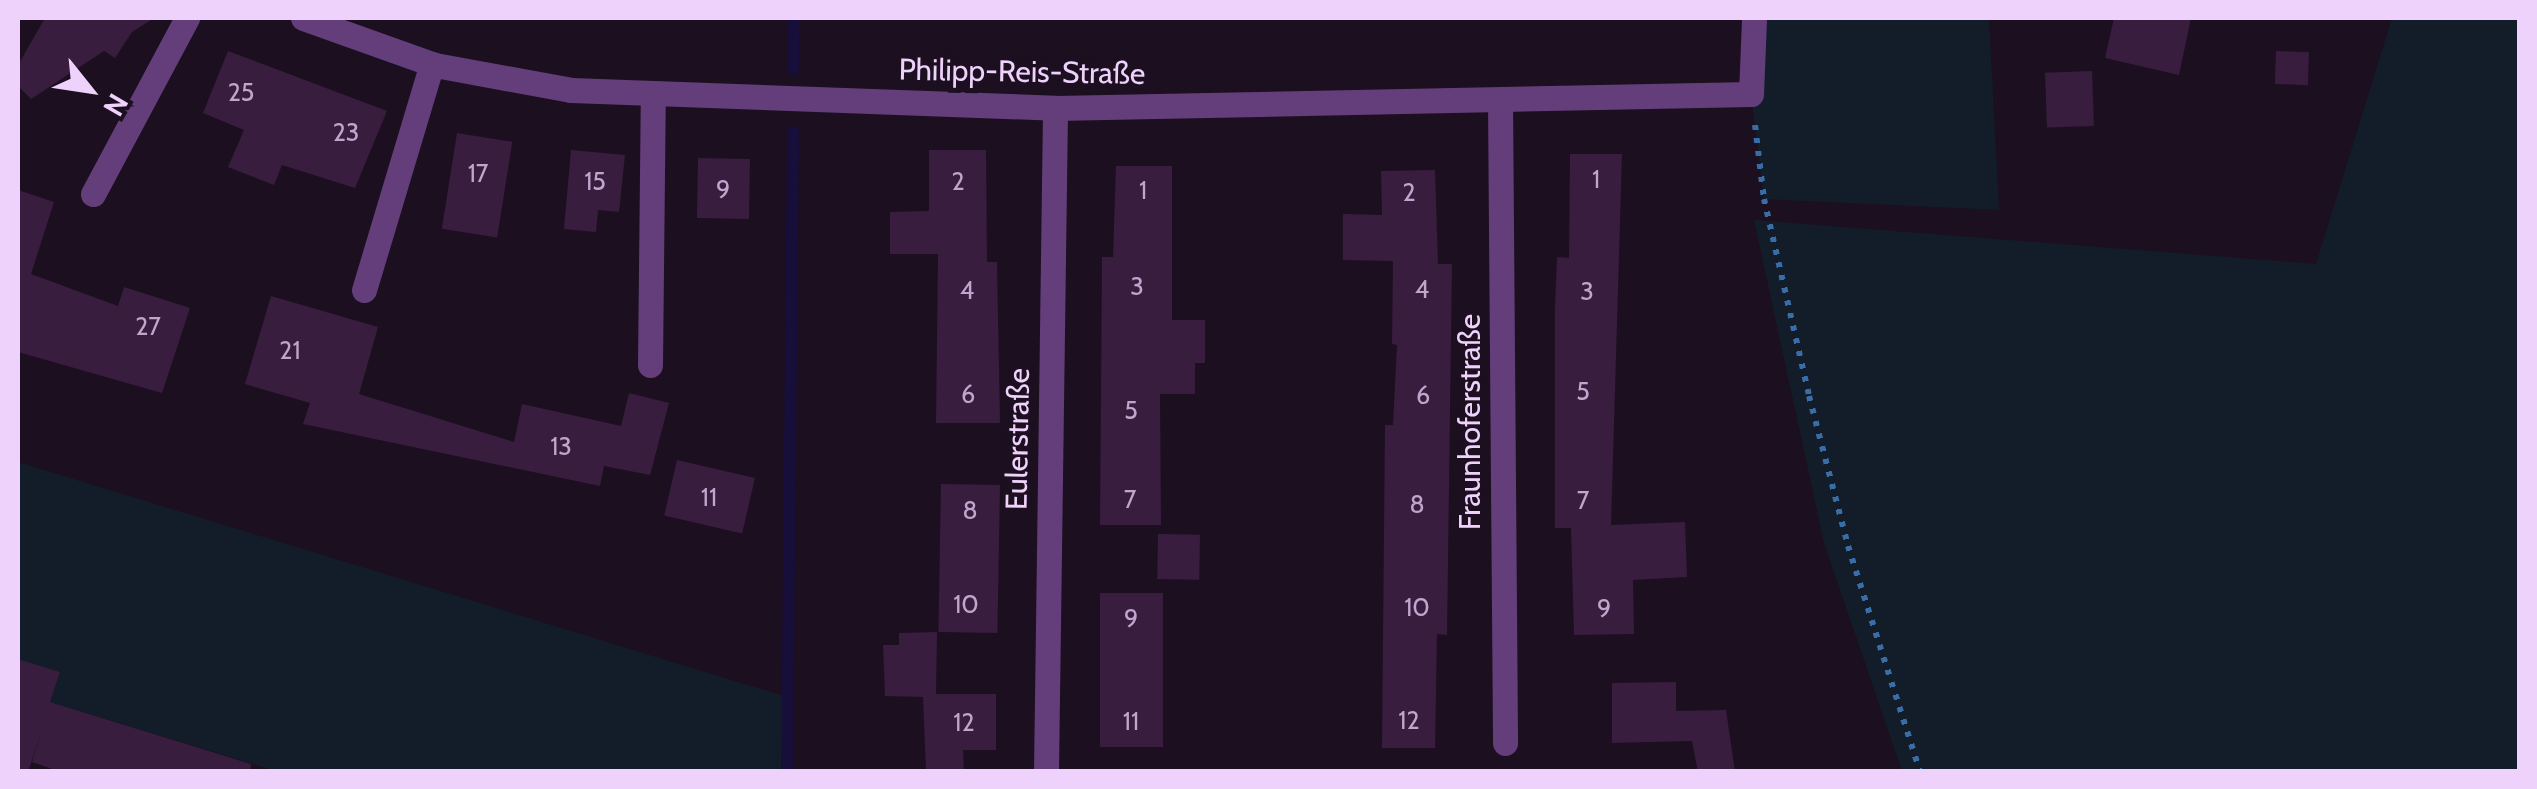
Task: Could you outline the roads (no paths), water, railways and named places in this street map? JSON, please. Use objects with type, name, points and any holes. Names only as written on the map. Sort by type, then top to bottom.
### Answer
[{"type":"street","points":[[94,194],[187,18]]},
{"type":"street","name":"Philipp-Reis-Straße","points":[[304,18],[432,64],[571,90],[1055,108],[1751,94],[1754,18]]},
{"type":"street","points":[[364,290],[432,64]]},
{"type":"street","points":[[650,365],[654,95]]},
{"type":"street","name":"Fraunhoferstraße","points":[[1500,100],[1505,742]]},
{"type":"street","name":"Eulerstraße","points":[[1046,772],[1055,108]]},
{"type":"waterway","points":[[793,70],[794,18]]},
{"type":"waterway","points":[[787,772],[793,132]]}]
